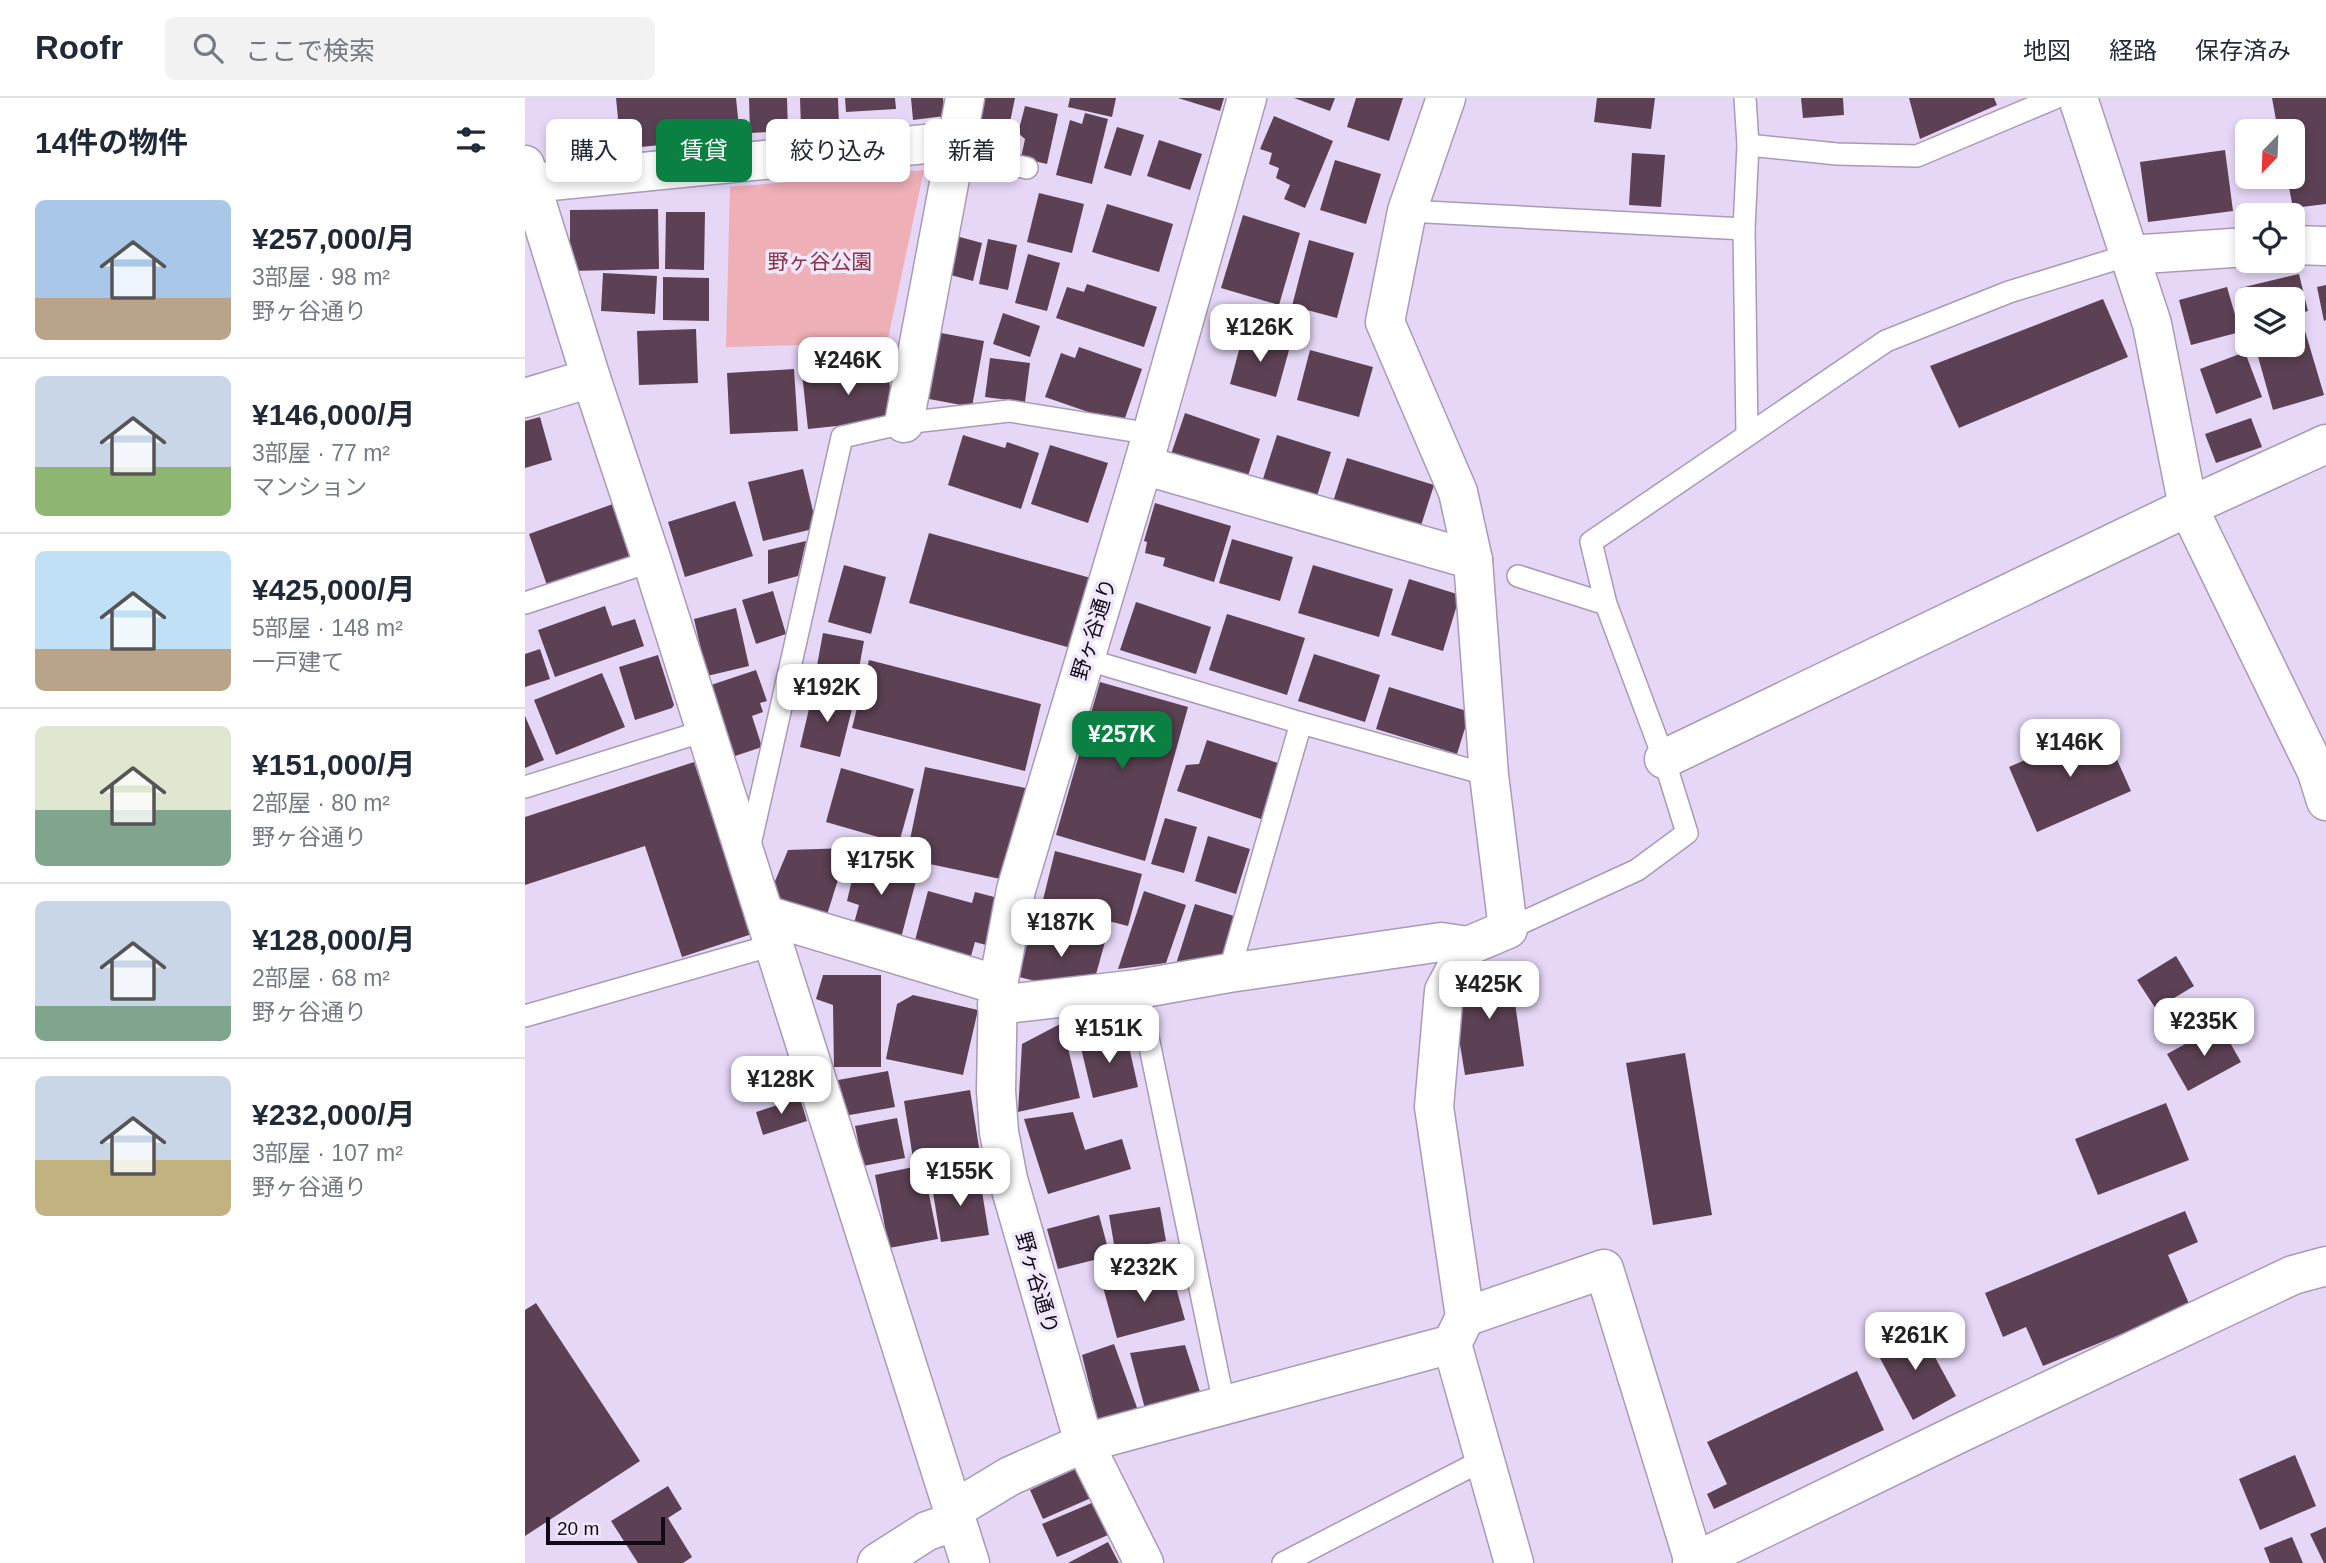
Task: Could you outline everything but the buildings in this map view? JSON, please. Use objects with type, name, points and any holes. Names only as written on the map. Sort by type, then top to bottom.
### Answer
[{"type":"street","points":[[961,119],[965,98]]},
{"type":"street","name":"野ヶ谷通り","points":[[1144,1563],[1084,1443],[1008,1179],[999,1132],[996,1091],[997,995],[1016,890],[1147,449],[1247,98]]},
{"type":"street","points":[[769,930],[997,995],[1137,989],[1441,942],[1468,946],[1508,929],[1489,775],[1473,560],[1458,492],[1385,322],[1407,211],[1446,98]]},
{"type":"street","points":[[2078,98],[2152,324],[2188,507],[2323,781]]},
{"type":"street","points":[[924,149],[528,174],[970,1563]]},
{"type":"street","points":[[904,423],[949,182]]},
{"type":"street","points":[[2305,245],[2326,246]]},
{"type":"street","points":[[2129,255],[2235,248]]},
{"type":"street","points":[[525,398],[591,378]]},
{"type":"street","points":[[1664,759],[2188,507],[2326,444]]},
{"type":"street","points":[[1147,449],[1473,560]]},
{"type":"street","points":[[1468,946],[1444,990],[1434,1107],[1458,1330],[1485,1459],[1514,1563]]},
{"type":"street","points":[[877,1563],[954,1516],[1010,1476],[1084,1443],[1224,1404],[1458,1330],[1604,1269],[1693,1563],[2293,1275],[2326,1266]]},
{"type":"lane","points":[[1745,98],[1748,145],[1744,229],[1747,434]]},
{"type":"lane","points":[[1748,145],[1836,154],[1917,156],[2055,98]]},
{"type":"lane","points":[[1020,166],[1027,168]]},
{"type":"lane","points":[[1407,211],[1744,229]]},
{"type":"lane","points":[[1508,929],[1637,870],[1687,833],[1664,759],[1607,604],[1591,542],[1886,341],[2009,292],[2129,255]]},
{"type":"lane","points":[[747,862],[842,437],[904,423],[1009,411],[1147,449]]},
{"type":"lane","points":[[525,603],[652,561]]},
{"type":"lane","points":[[1518,576],[1607,604]]},
{"type":"lane","points":[[1085,659],[1489,775]]},
{"type":"lane","points":[[1229,973],[1301,723]]},
{"type":"lane","points":[[525,787],[704,731]]},
{"type":"lane","points":[[525,1016],[769,930]]},
{"type":"lane","points":[[1137,989],[1224,1404]]},
{"type":"lane","points":[[1283,1563],[1485,1459]]},
{"type":"green space","name":"野ヶ谷公園","points":[[924,170],[887,343],[726,347],[730,187],[787,182],[910,182],[910,171]]}]
